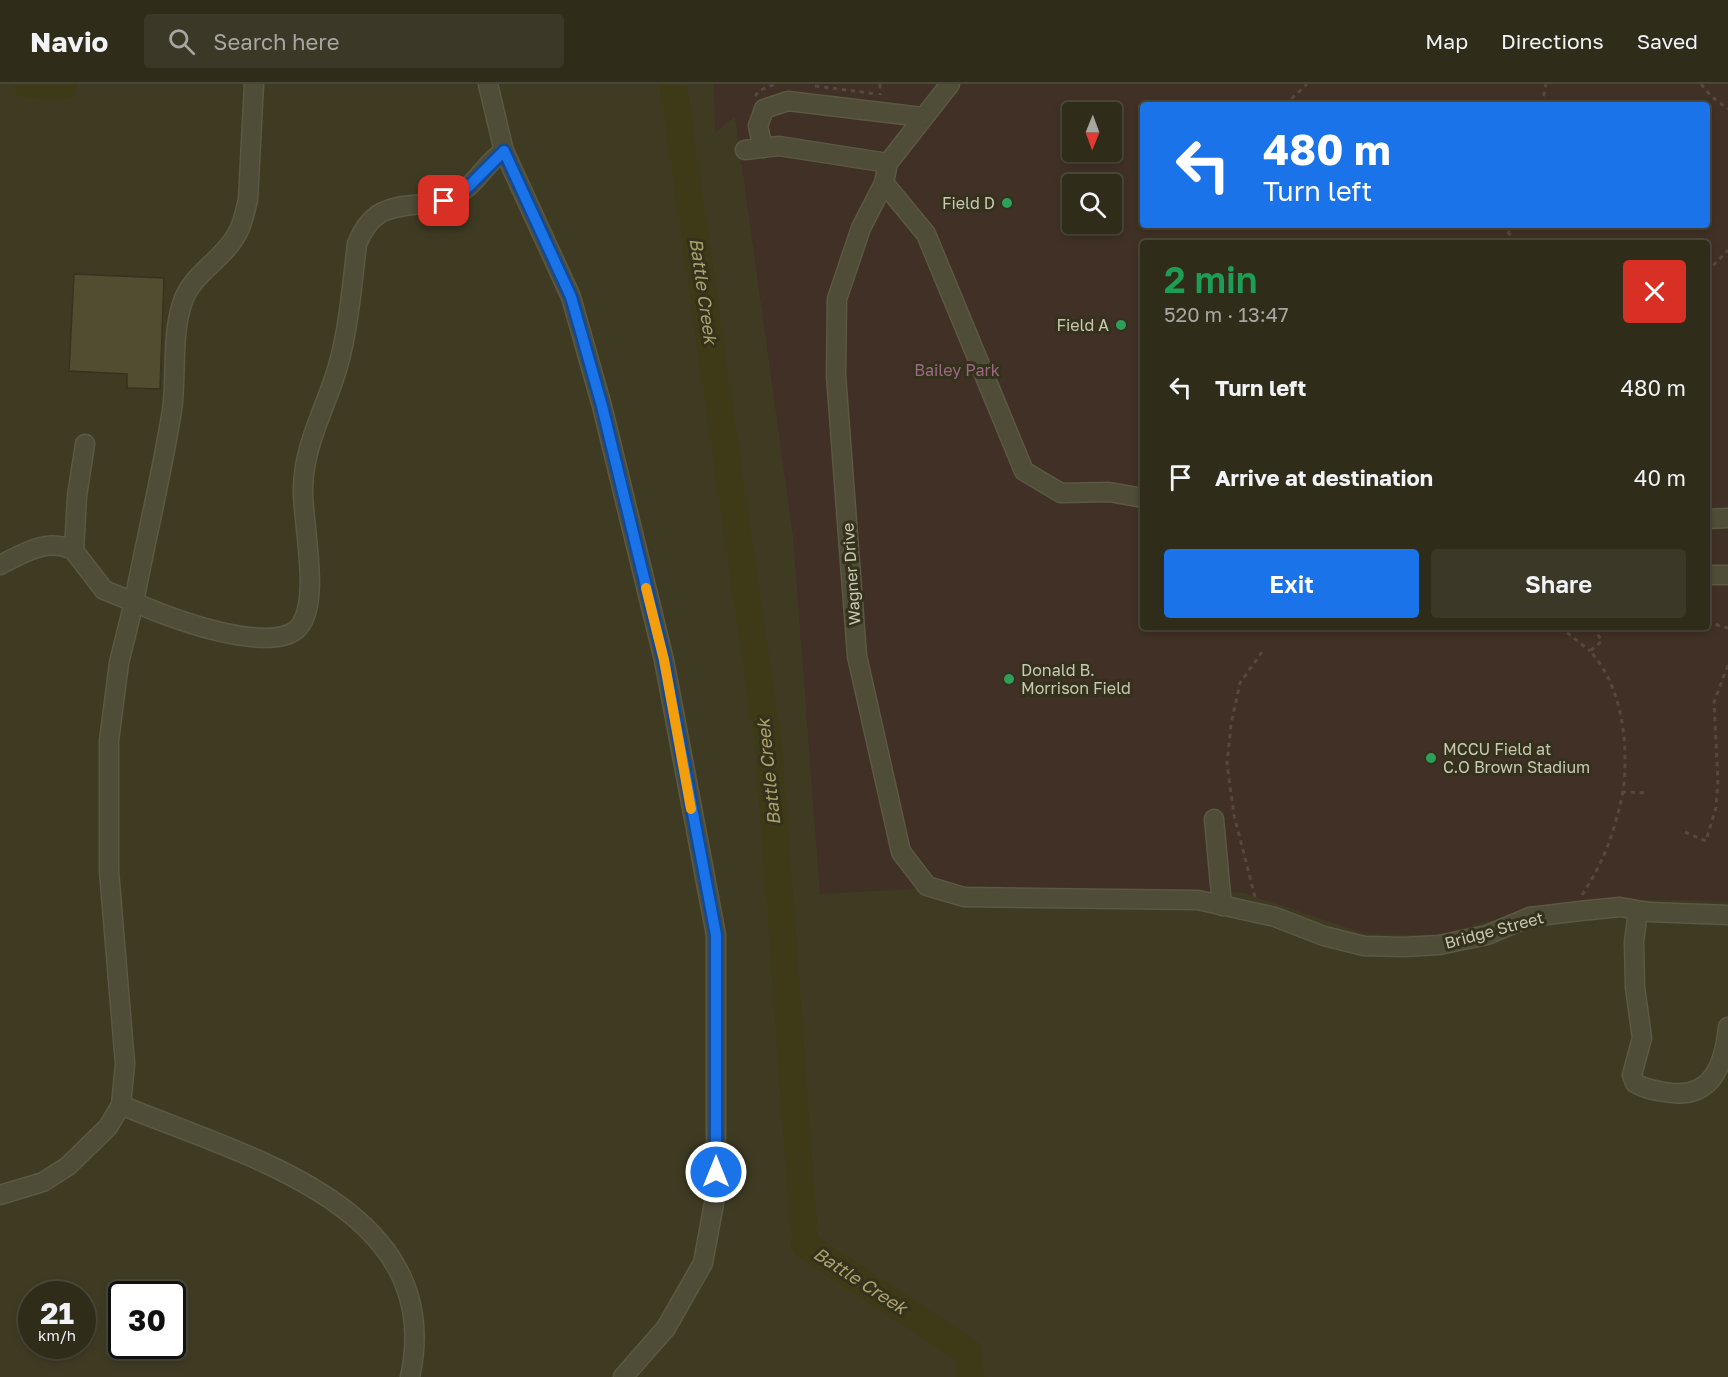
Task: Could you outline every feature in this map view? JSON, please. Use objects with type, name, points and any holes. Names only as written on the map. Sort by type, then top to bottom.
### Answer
[{"type":"street","points":[[0,1195],[43,1182],[68,1167],[108,1127],[121,1105],[125,1064],[109,871],[109,751],[113,696],[172,409],[178,320],[183,301],[193,283],[232,242],[243,218],[248,200],[254,84]]},
{"type":"street","points":[[488,84],[504,151],[571,297],[602,406],[664,660],[716,935],[716,1192],[703,1263],[666,1328],[623,1377]]},
{"type":"street","name":"Wagner Drive","points":[[950,84],[922,117],[888,164],[884,183],[861,228],[837,299],[836,375],[857,656],[901,852],[927,886],[964,897],[1122,899]]},
{"type":"street","points":[[888,164],[779,146],[754,149],[764,109],[788,101],[922,117]]},
{"type":"street","points":[[0,565],[47,545],[67,547],[74,550],[104,590],[169,618],[197,626],[264,638],[280,637],[293,632],[304,622],[310,598],[303,499],[305,461],[312,433],[339,365],[357,244],[361,233],[367,221],[387,210],[444,201],[458,194],[504,151]]},
{"type":"street","points":[[884,183],[926,234],[1024,471],[1061,493],[1109,492],[1140,497]]},
{"type":"street","points":[[74,550],[77,496],[85,444]]},
{"type":"street","points":[[1710,519],[1728,518]]},
{"type":"street","points":[[1710,575],[1728,575]]},
{"type":"street","points":[[1214,819],[1222,906]]},
{"type":"street","name":"Bridge Street","points":[[1122,899],[1198,900],[1260,913],[1324,936],[1364,946],[1439,945],[1487,935],[1530,917],[1620,907],[1728,915]]},
{"type":"street","points":[[1638,910],[1634,942],[1635,975],[1642,1038],[1632,1075],[1635,1083],[1644,1088],[1674,1094],[1688,1094],[1701,1089],[1712,1079],[1722,1063],[1728,1027]]},
{"type":"street","points":[[121,1105],[282,1172],[322,1193],[374,1234],[399,1268],[408,1292],[414,1324],[410,1377]]},
{"type":"path","points":[[760,84],[760,90]]},
{"type":"path","points":[[812,86],[856,89],[880,95],[879,84]]},
{"type":"path","points":[[1288,102],[1307,84]]},
{"type":"path","points":[[1543,102],[1546,84]]},
{"type":"path","points":[[1701,84],[1711,96],[1728,109]]},
{"type":"path","points":[[1506,228],[1515,240]]},
{"type":"path","points":[[1506,240],[1510,228]]},
{"type":"path","points":[[1710,269],[1728,250]]},
{"type":"path","points":[[1710,623],[1728,628]]},
{"type":"path","points":[[1564,630],[1602,664],[1621,714],[1627,765],[1613,838],[1600,867],[1572,912]]},
{"type":"path","points":[[1590,651],[1602,641],[1595,630]]},
{"type":"path","points":[[1260,913],[1234,815],[1227,764],[1231,724],[1240,683],[1262,652]]},
{"type":"path","points":[[1685,832],[1706,841],[1716,807],[1717,728],[1714,702],[1728,664]]},
{"type":"path","points":[[1623,792],[1648,793]]},
{"type":"green space","name":"Bailey Park","points":[[714,84],[1728,84],[1728,901],[1600,899],[1516,913],[1441,935],[1366,934],[1244,893],[963,886],[820,894],[793,536],[735,116],[715,133]]},
{"type":"shaded area","points":[[13,84],[77,84],[75,95],[70,99],[33,99],[15,94]]},
{"type":"building","points":[[74,274],[164,278],[160,389],[127,388],[127,374],[69,371]]},
{"type":"waterway","name":"Battle Creek","points":[[673,84],[769,752],[805,1245],[968,1352],[971,1377]]},
{"type":"slow traffic","points":[[646,588],[664,660],[691,809]]},
{"type":"place","name":"Field D","points":[[1007,203]]},
{"type":"place","name":"Field A","points":[[1121,325]]},
{"type":"place","name":"Donald B. Morrison Field","points":[[1009,679]]},
{"type":"place","name":"MCCU Field at C.O Brown Stadium","points":[[1431,758]]},
{"type":"route","points":[[444,201],[465,190],[504,151],[530,212],[571,297],[602,406],[664,660],[716,935],[716,1172]]}]
